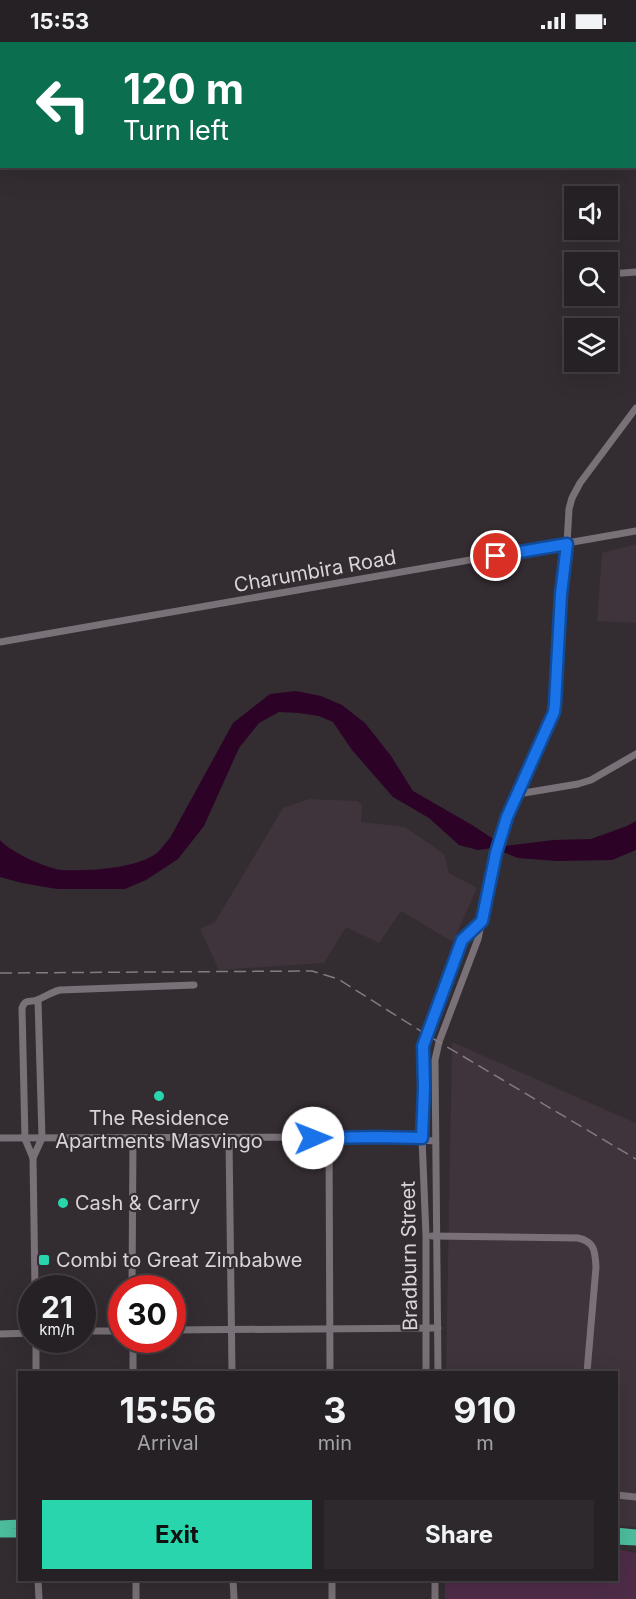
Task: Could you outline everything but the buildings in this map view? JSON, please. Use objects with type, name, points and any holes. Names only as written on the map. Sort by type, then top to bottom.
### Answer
[{"type":"highway","points":[[0,1525],[18,1524]]},
{"type":"highway","points":[[618,1532],[636,1534]]},
{"type":"highway","points":[[0,1533],[18,1533]]},
{"type":"highway","points":[[618,1540],[636,1541]]},
{"type":"street","points":[[618,273],[636,272]]},
{"type":"street","name":"Bradburn Street","points":[[438,1371],[435,1060],[439,1042],[478,939],[500,838],[554,712],[561,594],[572,498],[580,483],[636,408]]},
{"type":"street","name":"Charumbira Road","points":[[0,642],[636,531]]},
{"type":"street","points":[[518,794],[591,780],[636,754]]},
{"type":"street","name":"Bradburn Street","points":[[426,1371],[426,1236],[422,1138],[423,1046],[462,940],[482,921]]},
{"type":"street","points":[[35,1275],[33,1158],[25,1139],[22,1008],[28,1000],[38,1000],[43,995],[60,990],[194,985]]},
{"type":"street","points":[[33,1158],[42,1138],[38,1000]]},
{"type":"street","points":[[23,1066],[39,1066]]},
{"type":"street","points":[[0,1138],[422,1138],[435,1141]]},
{"type":"street","points":[[132,1275],[133,1138]]},
{"type":"street","points":[[329,1138],[330,1371]]},
{"type":"street","points":[[229,1139],[232,1371]]},
{"type":"street","points":[[426,1236],[587,1240],[595,1252],[596,1267],[587,1371]]},
{"type":"street","points":[[186,1330],[438,1328]]},
{"type":"street","points":[[0,1334],[18,1333]]},
{"type":"street","points":[[36,1353],[36,1371]]},
{"type":"street","points":[[132,1353],[133,1371]]},
{"type":"street","points":[[618,1495],[636,1497]]},
{"type":"street","points":[[38,1581],[39,1599]]},
{"type":"street","points":[[136,1581],[136,1599]]},
{"type":"street","points":[[233,1581],[234,1599]]},
{"type":"street","points":[[332,1581],[332,1599]]},
{"type":"street","points":[[435,1581],[435,1599]]},
{"type":"shaded area","points":[[636,544],[636,623],[597,621],[602,553]]},
{"type":"shaded area","points":[[296,691],[321,696],[342,705],[365,723],[391,756],[413,791],[504,846],[554,840],[591,839],[636,821],[636,850],[612,860],[557,861],[518,858],[493,848],[478,850],[459,845],[429,818],[393,797],[352,750],[333,722],[319,716],[279,712],[259,723],[239,748],[204,826],[178,859],[146,880],[125,889],[57,889],[0,877],[0,840],[29,859],[63,870],[112,868],[149,858],[158,852],[170,838],[233,723],[270,694]]},
{"type":"shaded area","points":[[309,799],[357,801],[362,805],[361,822],[405,827],[444,854],[449,873],[477,888],[453,942],[401,911],[379,943],[346,927],[324,963],[219,970],[200,929],[215,922],[283,808]]},
{"type":"shaded area","points":[[452,1042],[636,1123],[636,1527],[618,1526],[618,1371],[446,1371]]},
{"type":"shaded area","points":[[618,1549],[636,1553],[636,1599],[445,1599],[445,1581],[618,1581]]},
{"type":"railway","points":[[0,973],[312,971],[338,979],[427,1035],[636,1159]]},
{"type":"place","name":"The Residence Apartments Masvingo","points":[[159,1096]]},
{"type":"place","name":"Cash & Carry","points":[[63,1203]]},
{"type":"place","name":"Combi to Great Zimbabwe","points":[[44,1260]]},
{"type":"route","points":[[313,1138],[422,1138],[423,1046],[462,940],[482,921],[496,853],[507,817],[554,712],[561,594],[567,544],[496,556]]}]
